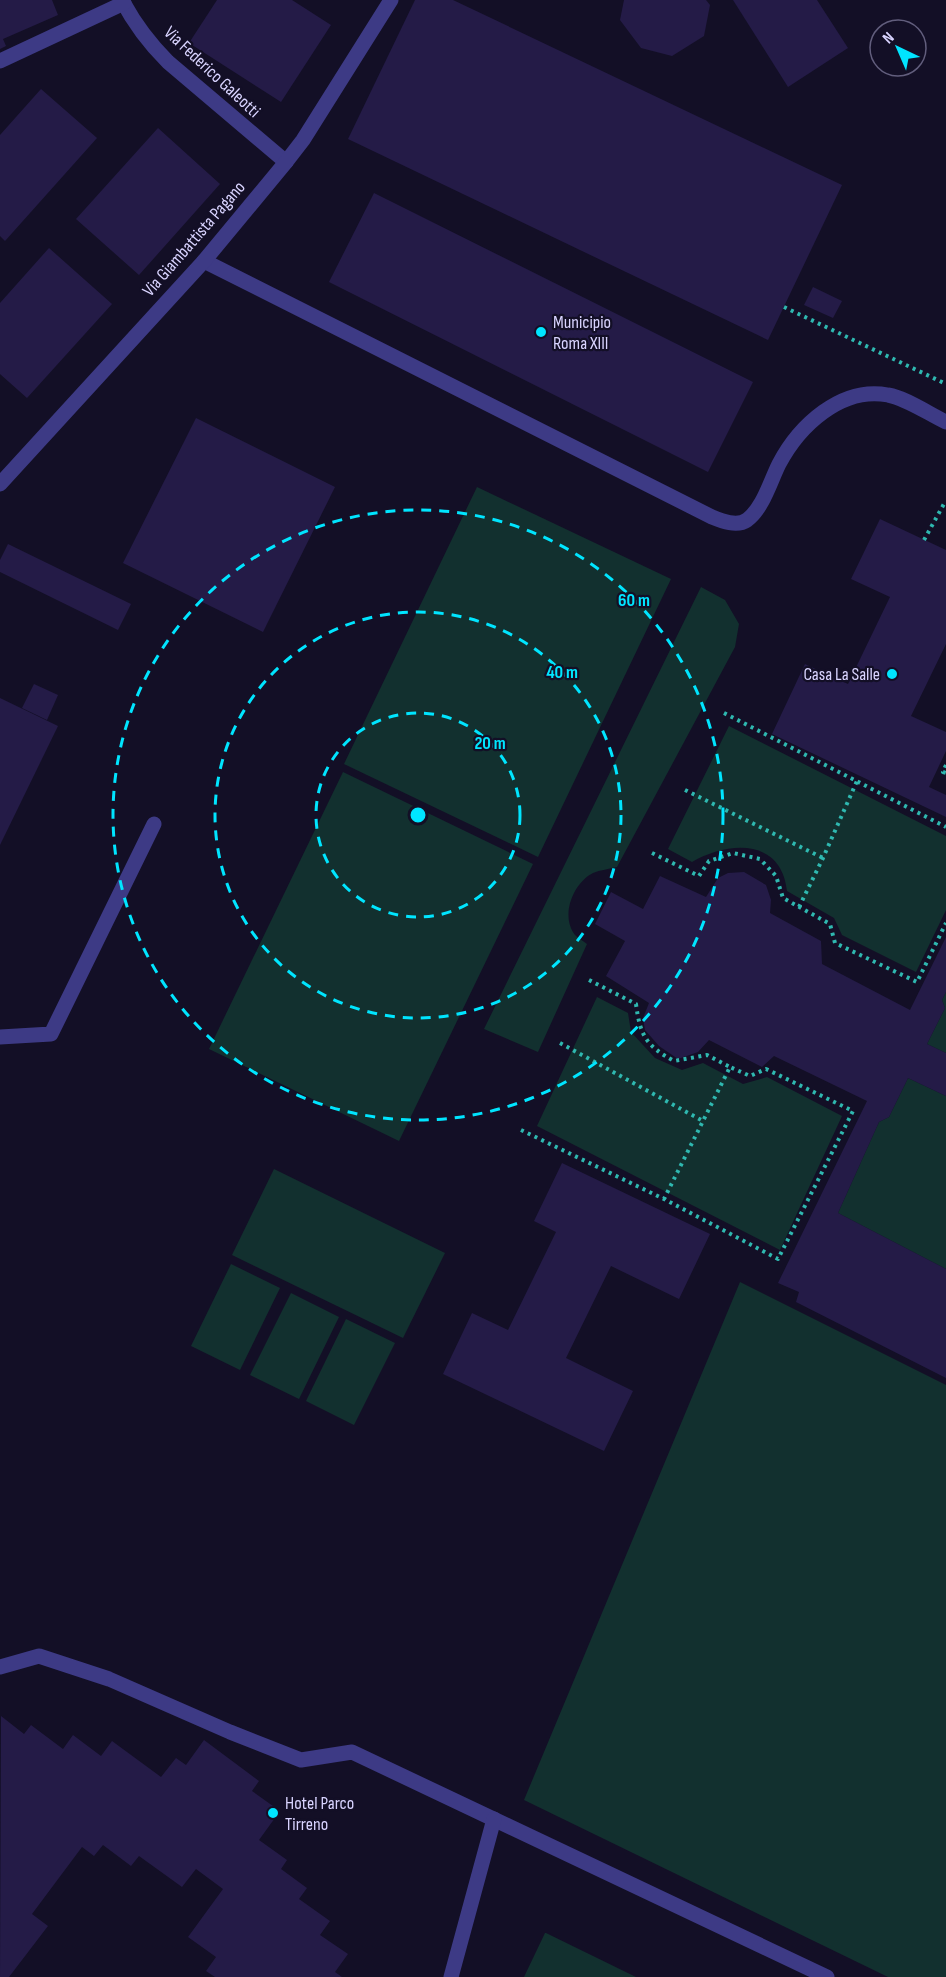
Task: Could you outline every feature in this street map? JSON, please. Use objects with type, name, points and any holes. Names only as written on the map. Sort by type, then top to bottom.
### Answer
[{"type":"street","name":"Via Giambattista Pagano","points":[[0,484],[204,261],[286,162],[303,140],[391,0]]},
{"type":"street","name":"Via Federico Galeotti","points":[[123,2],[137,25],[168,62],[286,162]]},
{"type":"street","points":[[0,61],[123,2]]},
{"type":"street","points":[[204,261],[726,522],[742,523],[752,515],[780,462],[798,436],[820,414],[845,399],[866,394],[892,396],[946,422]]},
{"type":"street","points":[[0,1037],[51,1034],[154,824]]},
{"type":"street","points":[[0,1667],[39,1656],[110,1679],[230,1732],[301,1760],[352,1752],[827,1977]]},
{"type":"street","points":[[451,1977],[494,1819]]},
{"type":"path","points":[[784,307],[946,384]]},
{"type":"path","points":[[924,540],[945,502]]},
{"type":"path","points":[[724,713],[946,827]]},
{"type":"path","points":[[946,765],[943,772],[946,773]]},
{"type":"path","points":[[799,907],[857,781]]},
{"type":"path","points":[[685,790],[823,858]]},
{"type":"path","points":[[652,853],[699,876],[710,861],[733,853],[760,859],[776,876],[783,898],[830,924],[835,943],[917,982],[946,923]]},
{"type":"path","points":[[521,1130],[664,1199],[778,1259],[853,1111],[766,1069],[750,1076],[707,1055],[674,1061],[659,1053],[643,1036],[636,1004],[589,980]]},
{"type":"path","points":[[560,1043],[703,1120]]},
{"type":"path","points":[[664,1199],[730,1067]]},
{"type":"green space","points":[[477,487],[671,579],[538,857],[344,764]]},
{"type":"green space","points":[[701,587],[725,600],[739,624],[735,647],[617,867],[593,873],[580,884],[575,892],[569,910],[569,919],[575,935],[587,944],[538,1052],[484,1029]]},
{"type":"green space","points":[[729,726],[946,836],[946,910],[916,972],[842,935],[834,918],[787,891],[783,874],[775,861],[764,853],[737,848],[722,850],[692,862],[668,849]]},
{"type":"green space","points":[[343,772],[533,864],[399,1141],[209,1049]]},
{"type":"green space","points":[[946,992],[946,1053],[927,1044],[945,1008],[942,1000]]},
{"type":"green space","points":[[597,997],[628,1013],[631,1032],[655,1058],[682,1070],[703,1063],[743,1084],[767,1077],[842,1116],[780,1250],[537,1126]]},
{"type":"green space","points":[[908,1078],[946,1096],[946,1269],[838,1213],[879,1122],[889,1117]]},
{"type":"green space","points":[[274,1169],[445,1253],[403,1338],[232,1255]]},
{"type":"green space","points":[[231,1264],[280,1288],[240,1370],[191,1346]]},
{"type":"green space","points":[[740,1282],[946,1385],[946,1977],[888,1977],[524,1800]]},
{"type":"green space","points":[[291,1293],[339,1317],[299,1399],[250,1375]]},
{"type":"green space","points":[[346,1319],[395,1343],[354,1425],[306,1401]]},
{"type":"green space","points":[[546,1933],[636,1977],[524,1977]]},
{"type":"building","points":[[0,0],[52,0],[58,15],[3,39],[6,46],[0,49]]},
{"type":"building","points":[[217,0],[292,0],[331,25],[281,102],[189,43]]},
{"type":"building","points":[[415,0],[453,0],[842,185],[768,340],[348,139]]},
{"type":"building","points":[[624,0],[706,0],[710,5],[704,36],[672,56],[641,48],[620,20]]},
{"type":"building","points":[[733,0],[817,0],[848,48],[788,87]]},
{"type":"building","points":[[41,89],[97,138],[5,241],[0,236],[0,135]]},
{"type":"building","points":[[158,128],[220,184],[139,275],[76,219]]},
{"type":"building","name":"Municipio Roma XIII","points":[[374,193],[753,382],[708,472],[329,282]]},
{"type":"building","points":[[49,248],[112,304],[27,398],[0,374],[0,303]]},
{"type":"building","points":[[813,287],[842,301],[833,318],[804,305]]},
{"type":"building","points":[[196,418],[335,487],[263,632],[123,563]]},
{"type":"building","name":"Casa La Salle","points":[[880,519],[946,550],[946,644],[911,716],[946,732],[946,751],[929,787],[946,795],[946,817],[772,734],[805,664],[848,684],[890,597],[851,579]]},
{"type":"building","points":[[8,544],[131,604],[118,630],[0,572],[0,560]]},
{"type":"building","points":[[34,684],[58,695],[47,720],[22,708]]},
{"type":"building","points":[[0,698],[58,726],[0,845]]},
{"type":"building","points":[[744,872],[766,885],[771,900],[770,913],[821,941],[822,964],[910,1010],[946,937],[946,992],[942,1000],[945,1008],[927,1044],[946,1053],[946,1096],[908,1078],[889,1117],[879,1122],[838,1213],[946,1269],[946,1378],[796,1302],[799,1292],[778,1283],[867,1101],[774,1056],[762,1067],[709,1040],[698,1052],[678,1059],[659,1046],[645,1030],[643,1018],[649,1003],[606,976],[625,941],[595,924],[611,892],[643,909],[660,876],[706,897],[718,878],[728,873]]},
{"type":"building","points":[[562,1163],[710,1234],[679,1299],[611,1266],[566,1358],[633,1391],[604,1451],[443,1374],[472,1313],[508,1330],[556,1232],[534,1221]]},
{"type":"building","points":[[1,1716],[24,1734],[31,1725],[63,1749],[73,1735],[101,1756],[112,1741],[161,1777],[176,1758],[186,1765],[204,1740],[259,1781],[252,1791],[280,1811],[259,1840],[287,1860],[281,1869],[307,1888],[299,1899],[330,1921],[320,1935],[348,1954],[335,1972],[342,1977],[215,1977],[206,1971],[216,1957],[188,1937],[223,1889],[196,1869],[182,1887],[139,1856],[131,1866],[103,1845],[94,1856],[82,1847],[32,1914],[48,1926],[9,1977],[0,1977]]},
{"type":"place","name":"Municipio Roma XIII","points":[[541,332]]},
{"type":"place","name":"Casa La Salle","points":[[892,674]]},
{"type":"place","name":"Hotel Parco Tirreno","points":[[273,1813]]}]
